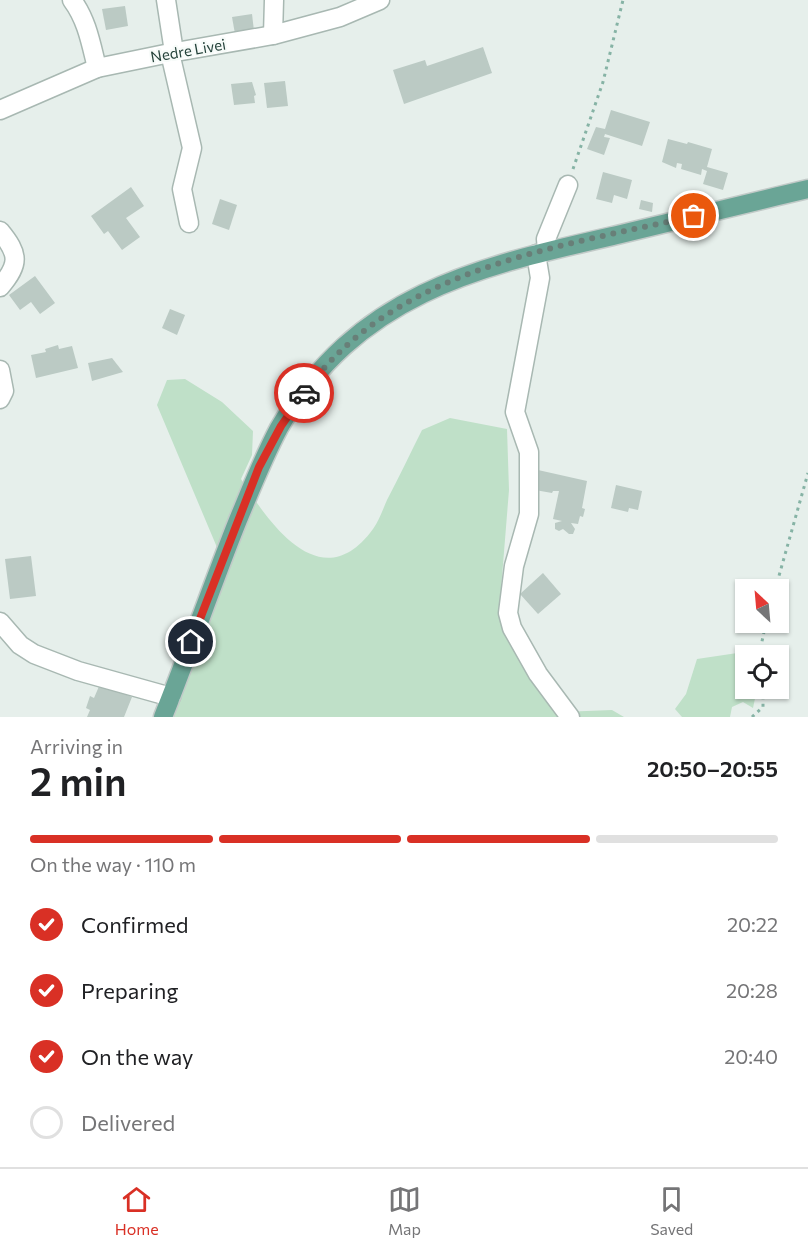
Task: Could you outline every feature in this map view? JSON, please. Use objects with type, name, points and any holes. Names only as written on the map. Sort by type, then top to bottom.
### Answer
[{"type":"main road","points":[[163,717],[259,467],[281,426],[323,368],[356,337],[390,311],[462,276],[541,252],[808,189]]},
{"type":"street","points":[[72,0],[80,10],[97,68]]},
{"type":"street","points":[[166,0],[172,52],[192,148],[182,189],[189,223]]},
{"type":"street","points":[[273,35],[274,0]]},
{"type":"street","name":"Nedre Livei","points":[[0,110],[97,68],[172,52],[273,35],[340,17],[380,0]]},
{"type":"street","points":[[568,185],[541,252],[540,278],[515,411],[529,452],[529,514],[514,566],[508,613],[512,628],[534,667],[570,717]]},
{"type":"street","points":[[0,231],[16,254],[15,264],[9,277],[0,287]]},
{"type":"street","points":[[0,370],[4,391],[0,399]]},
{"type":"street","points":[[0,622],[20,645],[34,654],[78,671],[171,696]]},
{"type":"path","points":[[568,185],[603,82],[623,0]]},
{"type":"path","points":[[778,579],[808,473]]},
{"type":"path","points":[[752,717],[764,707],[764,699]]},
{"type":"green space","points":[[185,379],[222,402],[253,431],[252,455],[241,479],[282,533],[299,547],[316,556],[335,557],[354,549],[373,529],[422,430],[450,418],[507,429],[509,490],[499,614],[523,661],[561,712],[612,710],[624,717],[168,717],[180,685],[208,631],[224,564],[157,405],[167,380]]},
{"type":"green space","points":[[735,653],[735,699],[755,699],[753,708],[743,702],[732,707],[730,717],[682,717],[675,709],[686,694],[697,659]]},
{"type":"building","points":[[125,6],[128,26],[106,30],[102,9]]},
{"type":"building","points":[[252,14],[254,31],[235,34],[232,17]]},
{"type":"building","points":[[483,47],[492,73],[404,104],[393,70],[425,60],[427,66]]},
{"type":"building","points":[[285,81],[288,106],[267,108],[264,83]]},
{"type":"building","points":[[252,82],[256,95],[254,96],[255,103],[234,105],[231,84]]},
{"type":"building","points":[[611,110],[650,122],[642,146],[605,134],[604,137],[610,138],[604,155],[587,149],[596,127],[605,129]]},
{"type":"building","points":[[668,139],[712,149],[707,167],[728,173],[723,190],[703,184],[707,171],[702,169],[701,175],[681,169],[682,164],[677,163],[676,168],[662,162]]},
{"type":"building","points":[[603,172],[632,180],[627,199],[614,195],[612,203],[596,199]]},
{"type":"building","points":[[131,187],[144,206],[126,218],[140,237],[122,250],[108,231],[104,234],[91,216]]},
{"type":"building","points":[[220,199],[237,205],[229,230],[212,224]]},
{"type":"building","points":[[641,200],[653,203],[652,212],[639,209]]},
{"type":"building","points":[[35,276],[55,303],[40,314],[31,302],[20,310],[9,295]]},
{"type":"building","points":[[170,309],[185,315],[177,335],[162,328]]},
{"type":"building","points":[[58,345],[59,349],[72,346],[78,368],[36,378],[31,355],[46,352],[45,349]]},
{"type":"building","points":[[112,358],[123,372],[92,381],[88,363]]},
{"type":"building","points":[[538,470],[587,481],[582,508],[585,509],[583,517],[580,516],[578,524],[571,523],[575,529],[573,534],[563,529],[559,531],[555,529],[555,523],[562,521],[553,519],[559,491],[552,493],[535,490]]},
{"type":"building","points":[[616,485],[642,491],[638,510],[629,508],[628,512],[611,508]]},
{"type":"building","points":[[31,556],[36,596],[10,599],[5,559]]},
{"type":"building","points":[[543,573],[561,594],[538,614],[520,594]]},
{"type":"building","points":[[100,684],[132,697],[124,717],[87,717],[90,710],[86,708],[90,696],[94,698]]},
{"type":"way so far","points":[[304,393],[323,368],[356,337],[390,311],[441,284],[513,259],[694,216]]},
{"type":"route","points":[[191,642],[259,467],[281,426],[304,393]]}]
